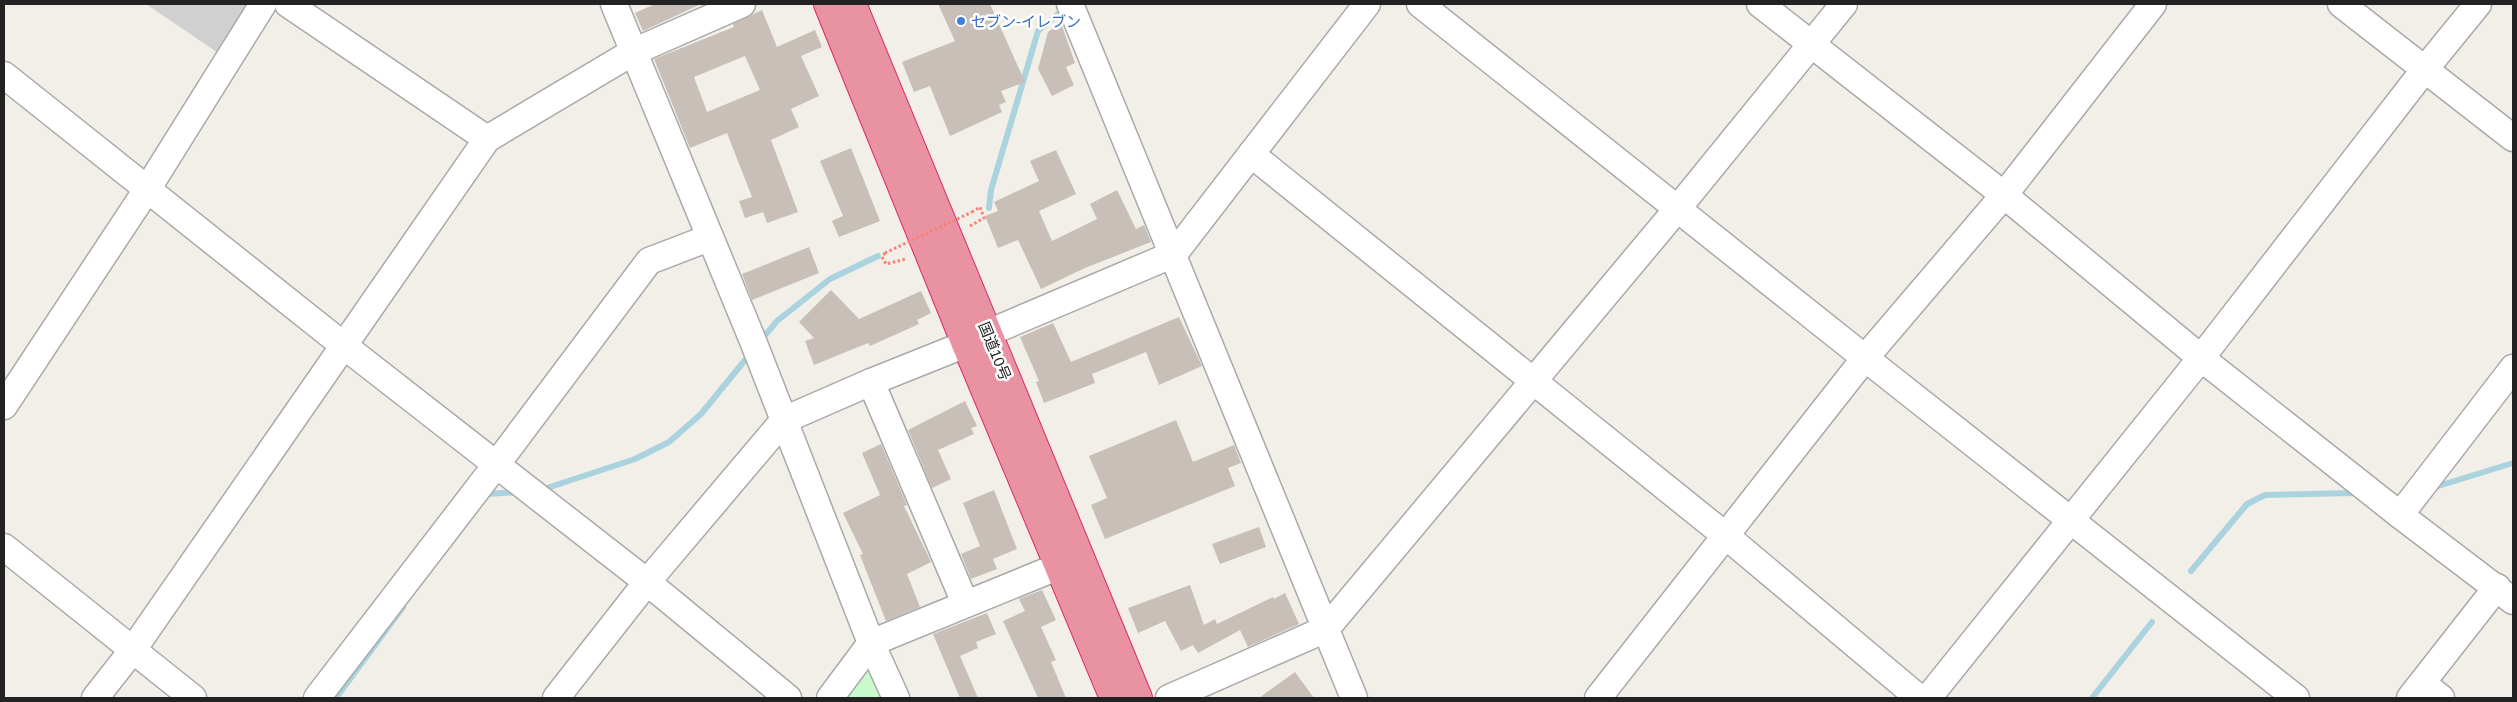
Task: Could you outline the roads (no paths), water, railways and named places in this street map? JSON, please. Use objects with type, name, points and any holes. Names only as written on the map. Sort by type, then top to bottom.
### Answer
[{"type":"highway","name":"国道10号","points":[[828,4],[940,245]]},
{"type":"highway","name":"国道10号","points":[[852,4],[940,245],[977,339],[1070,562],[1138,698]]},
{"type":"highway","name":"国道10号","points":[[1070,562],[1114,698]]},
{"type":"street","points":[[4,406],[148,188],[263,4]]},
{"type":"street","points":[[288,4],[487,139]]},
{"type":"street","points":[[614,4],[753,341],[871,643],[896,698]]},
{"type":"street","points":[[94,698],[132,650],[342,345],[487,139],[633,52],[742,4]]},
{"type":"street","points":[[1070,4],[1174,254],[1354,698]]},
{"type":"street","points":[[556,698],[647,582],[784,420],[1174,254],[1367,4]]},
{"type":"street","points":[[1420,4],[2296,698]]},
{"type":"street","points":[[1760,4],[2004,195],[2201,358],[2400,516],[2505,594],[2424,693]]},
{"type":"street","points":[[1169,698],[1326,629],[1532,380],[1678,208],[1844,4]]},
{"type":"street","points":[[1598,698],[1865,358],[2004,195],[2153,4]]},
{"type":"street","points":[[2341,4],[2513,138]]},
{"type":"street","points":[[1928,698],[2201,358],[2425,68],[2478,4]]},
{"type":"street","points":[[4,75],[148,188],[342,345],[647,582],[788,698]]},
{"type":"street","points":[[1251,154],[1726,536],[1919,698]]},
{"type":"street","points":[[317,698],[500,468],[649,260],[709,238]]},
{"type":"street","points":[[2400,516],[2513,368]]},
{"type":"street","points":[[870,382],[965,603]]},
{"type":"street","points":[[4,547],[194,698]]},
{"type":"street","points":[[830,698],[871,643],[965,603],[1070,562]]},
{"type":"waterway","points":[[989,208],[991,190],[1038,31],[1059,13]]},
{"type":"waterway","points":[[761,340],[777,321],[830,279],[878,256]]},
{"type":"waterway","points":[[541,490],[635,459],[669,442],[701,414],[750,354]]},
{"type":"waterway","points":[[2435,487],[2513,463]]},
{"type":"waterway","points":[[485,497],[487,494],[518,492]]},
{"type":"waterway","points":[[2191,571],[2247,504],[2265,495],[2355,493]]},
{"type":"waterway","points":[[336,698],[403,607]]},
{"type":"waterway","points":[[2092,698],[2152,622]]},
{"type":"place","name":"セブン-イレブン","points":[[961,21]]}]
